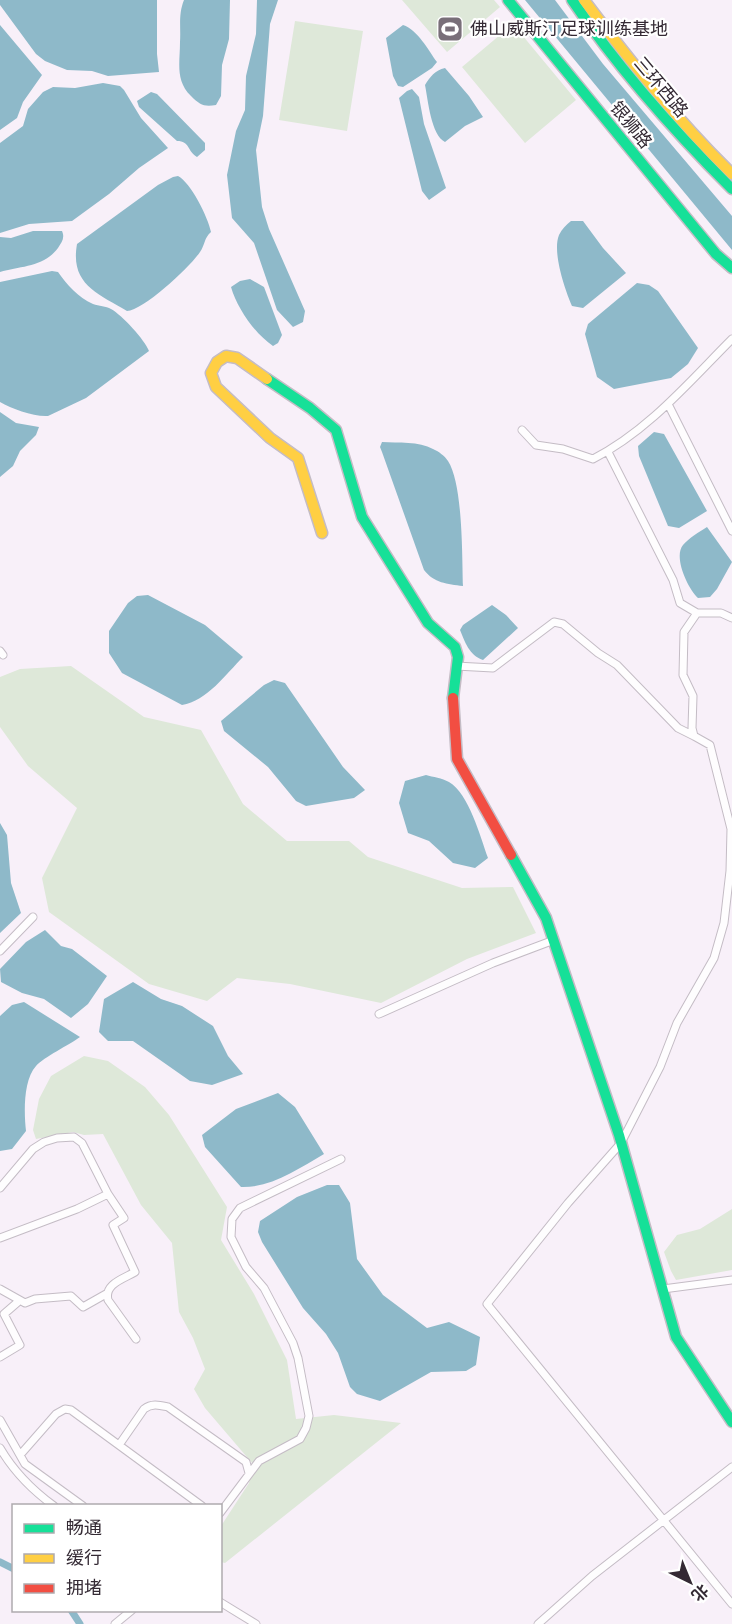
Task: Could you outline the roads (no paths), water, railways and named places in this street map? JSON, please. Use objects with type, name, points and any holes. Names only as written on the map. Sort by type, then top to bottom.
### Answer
[{"type":"street","name":"银狮路","points":[[508,0],[716,254],[732,268]]},
{"type":"street","name":"三环西路","points":[[572,0],[617,61],[666,119],[732,189]]},
{"type":"street","name":"三环西路","points":[[584,0],[625,54],[674,112],[732,174]]},
{"type":"street","points":[[522,430],[536,445],[563,449],[593,459],[617,447],[668,404],[732,339]]},
{"type":"street","points":[[322,533],[298,458],[270,438],[216,387],[211,374],[217,362],[225,356],[237,358],[310,408],[336,430],[362,517],[428,623],[455,647],[458,657],[453,699],[457,759],[546,918],[621,1143],[676,1337],[732,1422]]},
{"type":"street","points":[[668,404],[732,531]]},
{"type":"street","points":[[608,452],[672,580],[680,603],[697,613],[721,613],[732,618]]},
{"type":"street","points":[[694,736],[693,696],[683,675],[684,632],[697,613]]},
{"type":"street","points":[[456,666],[493,668],[554,622],[563,624],[598,653],[617,665],[678,728],[710,745],[731,829],[730,871],[724,923],[714,958],[677,1023],[660,1067],[621,1143],[568,1203],[487,1304],[732,1605]]},
{"type":"street","points":[[0,951],[33,917]]},
{"type":"street","points":[[379,1014],[493,963],[554,940]]},
{"type":"street","points":[[0,1188],[33,1149],[57,1138],[74,1137],[82,1143],[108,1194],[124,1218],[113,1225],[135,1272],[109,1287],[106,1294],[83,1307],[71,1296],[35,1299],[25,1303],[0,1289]]},
{"type":"street","points":[[222,1510],[259,1461],[300,1439],[309,1416],[293,1343],[264,1288],[246,1267],[231,1237],[232,1219],[240,1208],[341,1159]]},
{"type":"street","points":[[0,1238],[77,1209],[108,1194]]},
{"type":"street","points":[[663,1289],[732,1280]]},
{"type":"street","points":[[106,1294],[136,1339]]},
{"type":"street","points":[[0,1356],[20,1345],[4,1314],[19,1301]]},
{"type":"street","points":[[119,1445],[144,1409],[157,1404],[168,1407],[246,1462],[249,1473]]},
{"type":"street","points":[[20,1455],[56,1414],[65,1409],[71,1410],[199,1504]]},
{"type":"street","points":[[0,1420],[25,1464],[80,1504]]},
{"type":"street","points":[[0,1448],[25,1482],[52,1504]]},
{"type":"street","points":[[538,1624],[592,1576],[732,1467]]},
{"type":"street","points":[[222,1603],[255,1624]]},
{"type":"street","points":[[115,1624],[131,1612]]},
{"type":"water","points":[[0,0],[157,0],[159,72],[108,76],[92,71],[67,70],[45,61],[36,54],[0,5]]},
{"type":"water","points":[[184,0],[230,0],[229,39],[222,65],[221,96],[216,105],[202,105],[186,90],[180,77],[180,21]]},
{"type":"water","points":[[257,0],[278,0],[270,24],[263,116],[256,150],[262,207],[269,229],[305,311],[303,322],[293,327],[277,310],[254,243],[232,218],[227,175],[236,131],[245,110],[246,76],[256,34]]},
{"type":"water","points":[[525,0],[555,0],[603,64],[732,216],[732,250]]},
{"type":"water","points":[[0,25],[42,75],[23,102],[17,118],[0,130]]},
{"type":"water","points":[[403,25],[418,36],[437,62],[432,68],[403,87],[398,86],[393,76],[386,38]]},
{"type":"water","points":[[445,68],[469,96],[483,117],[465,126],[445,142],[433,125],[425,85],[436,72]]},
{"type":"water","points":[[103,83],[120,86],[124,90],[141,118],[168,148],[72,221],[29,224],[0,233],[0,143],[23,126],[28,109],[43,92],[53,87],[75,88]]},
{"type":"water","points":[[412,89],[419,97],[424,124],[446,188],[429,200],[422,191],[399,98]]},
{"type":"water","points":[[151,92],[157,94],[205,143],[205,150],[197,157],[186,144],[177,141],[139,107],[137,101]]},
{"type":"water","points":[[178,176],[198,201],[211,232],[195,259],[177,277],[155,296],[135,309],[127,311],[96,292],[82,278],[76,258],[77,244],[158,185]]},
{"type":"water","points":[[571,221],[583,221],[626,273],[583,308],[572,306],[558,261],[559,235]]},
{"type":"water","points":[[33,231],[62,231],[63,240],[46,259],[32,265],[0,272],[0,237],[11,238]]},
{"type":"water","points":[[52,271],[58,272],[82,298],[116,312],[138,334],[149,351],[86,398],[48,416],[42,416],[23,412],[0,402],[0,282]]},
{"type":"water","points":[[250,279],[264,287],[282,335],[278,343],[273,346],[248,320],[231,287],[240,281]]},
{"type":"water","points":[[637,283],[649,285],[658,291],[698,348],[688,364],[671,378],[614,389],[597,377],[585,334],[588,324]]},
{"type":"water","points":[[0,412],[16,423],[39,427],[36,435],[20,451],[13,466],[0,477]]},
{"type":"water","points":[[654,432],[664,434],[707,511],[679,528],[668,526],[639,456],[638,446]]},
{"type":"water","points":[[382,442],[427,446],[448,461],[457,486],[462,539],[463,586],[437,580],[424,570],[380,447]]},
{"type":"water","points":[[707,527],[732,562],[710,597],[698,598],[683,573],[680,550],[688,540]]},
{"type":"water","points":[[148,595],[205,625],[243,657],[216,686],[200,698],[182,705],[122,673],[109,653],[109,631],[128,603],[137,596]]},
{"type":"water","points":[[492,605],[518,628],[483,660],[471,651],[460,630],[463,625]]},
{"type":"water","points":[[274,680],[285,683],[343,767],[365,790],[354,798],[306,806],[296,801],[268,767],[224,731],[221,721],[264,685]]},
{"type":"water","points":[[426,775],[449,782],[468,806],[488,858],[475,868],[453,863],[429,841],[408,833],[399,803],[405,781]]},
{"type":"water","points":[[0,823],[7,835],[11,883],[21,913],[0,933]]},
{"type":"water","points":[[45,930],[61,946],[72,949],[107,976],[88,1004],[71,1018],[44,999],[22,993],[1,982],[0,969],[26,942]]},
{"type":"water","points":[[133,982],[161,999],[182,1006],[213,1026],[228,1056],[243,1074],[212,1085],[190,1081],[133,1041],[108,1041],[99,1032],[104,999]]},
{"type":"water","points":[[24,1002],[80,1037],[36,1066],[27,1088],[26,1131],[12,1149],[0,1151],[0,1016],[12,1005]]},
{"type":"water","points":[[278,1093],[295,1107],[324,1154],[274,1181],[241,1187],[205,1147],[202,1135],[236,1109]]},
{"type":"water","points":[[327,1185],[339,1185],[350,1203],[357,1259],[383,1295],[427,1328],[449,1322],[480,1337],[476,1365],[466,1371],[431,1372],[380,1401],[357,1394],[350,1387],[338,1353],[326,1334],[303,1308],[258,1232],[260,1221],[297,1197]]},
{"type":"waterway","points":[[0,1562],[12,1568]]},
{"type":"waterway","points":[[72,1612],[80,1624]]},
{"type":"place","name":"佛山威斯汀足球训练基地","points":[[450,29]]}]
